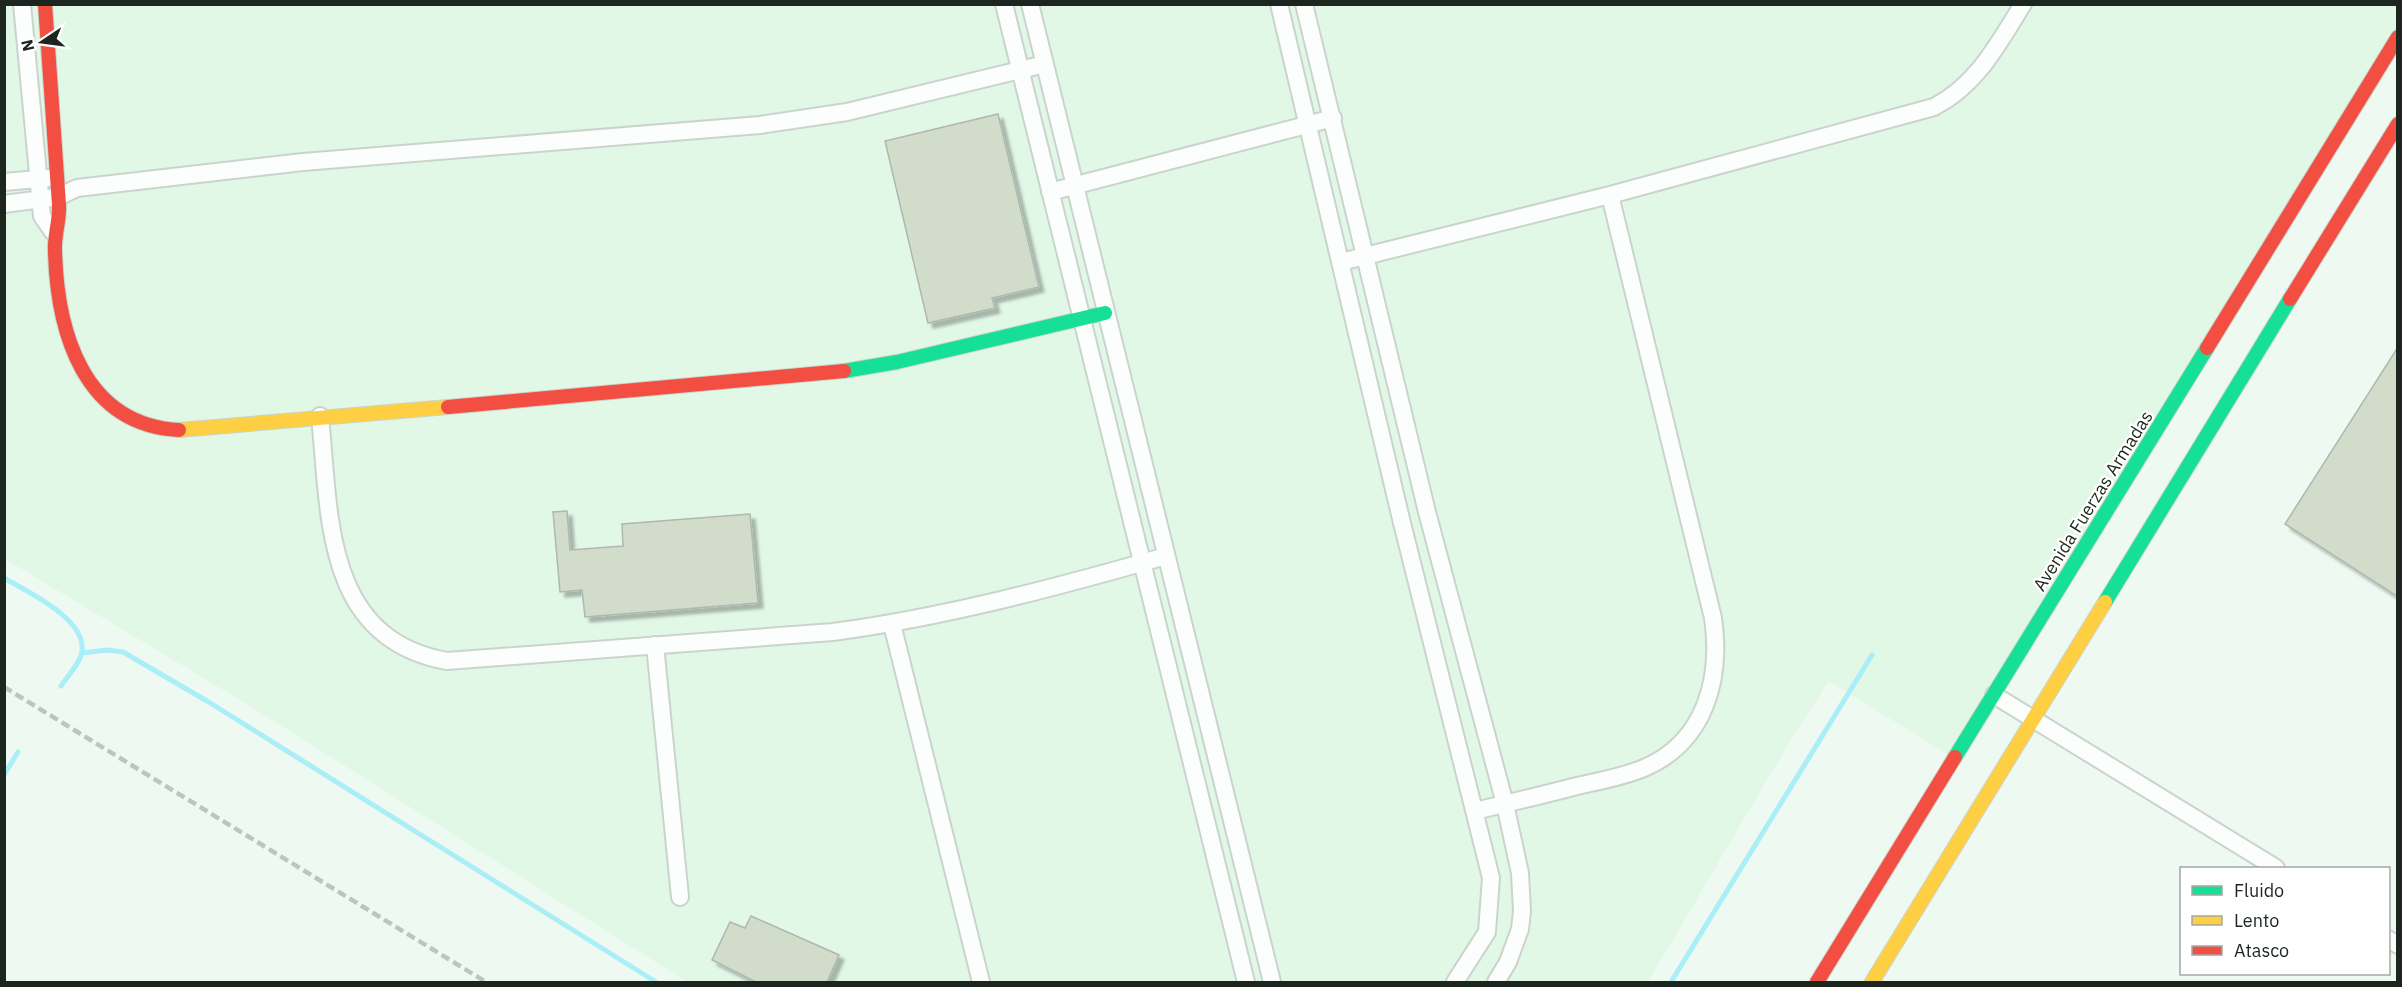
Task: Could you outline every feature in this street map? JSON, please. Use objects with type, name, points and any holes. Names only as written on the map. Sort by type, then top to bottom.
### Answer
[{"type":"street","points":[[22,4],[42,216],[53,232]]},
{"type":"street","points":[[45,4],[59,211],[53,232],[58,310],[69,349],[90,384],[105,400],[126,415],[163,429],[182,430],[320,416],[829,373],[897,362],[1106,313]]},
{"type":"street","points":[[1004,4],[1246,982]]},
{"type":"street","points":[[1030,4],[1272,982]]},
{"type":"street","points":[[1296,4],[1279,7],[1401,519],[1491,878],[1487,932],[1455,982]]},
{"type":"street","points":[[1304,4],[1427,513],[1505,804],[1520,873],[1522,911],[1514,947],[1496,982]]},
{"type":"street","points":[[1341,262],[1611,195],[1934,106],[1962,90],[1976,76],[2023,4]]},
{"type":"street","name":"Avenida Fuerzas Armadas","points":[[1817,982],[2397,37]]},
{"type":"street","points":[[4,204],[58,197],[77,188],[303,162],[760,125],[858,109],[1045,64]]},
{"type":"street","points":[[1050,192],[1333,118]]},
{"type":"street","points":[[1872,982],[2397,123]]},
{"type":"street","points":[[4,182],[56,178],[77,188]]},
{"type":"street","points":[[1475,812],[1624,774],[1662,759],[1689,735],[1708,698],[1714,677],[1716,640],[1713,618],[1611,195]]},
{"type":"street","points":[[320,416],[331,527],[343,580],[365,616],[389,638],[427,657],[447,661],[833,632],[892,624],[1166,556]]},
{"type":"street","points":[[1401,519],[1427,513]]},
{"type":"street","points":[[892,624],[981,982]]},
{"type":"street","points":[[655,645],[680,897]]},
{"type":"street","points":[[1994,695],[2274,867]]},
{"type":"shaded area","points":[[5,5],[2397,5],[2397,37],[1955,759],[1829,681],[1793,736],[1648,982],[687,982],[253,708],[5,559]]},
{"type":"building","points":[[998,114],[1039,287],[992,298],[995,308],[928,323],[885,141]]},
{"type":"building","points":[[2398,347],[2398,597],[2285,524]]},
{"type":"building","points":[[567,511],[570,550],[623,546],[622,524],[750,514],[758,603],[585,617],[582,590],[560,592],[553,512]]},
{"type":"building","points":[[751,916],[839,955],[827,982],[756,982],[712,960],[730,922],[745,928]]},
{"type":"waterway","points":[[4,578],[54,608],[75,628],[81,639],[82,651],[79,660],[61,686]]},
{"type":"waterway","points":[[82,653],[107,650],[123,652],[207,701],[656,982]]},
{"type":"waterway","points":[[1671,982],[1872,655]]},
{"type":"waterway","points":[[4,775],[18,752]]},
{"type":"railway","points":[[4,687],[486,982]]},
{"type":"traffic: fast","points":[[2105,602],[2290,299]]},
{"type":"traffic: fast","points":[[844,371],[897,362],[1105,313]]},
{"type":"traffic: fast","points":[[1955,757],[2207,348]]},
{"type":"traffic: slow","points":[[179,430],[448,407]]},
{"type":"traffic: slow","points":[[1872,982],[2105,602]]},
{"type":"traffic: jam","points":[[45,4],[59,205],[55,245],[57,281],[70,341],[82,369],[98,392],[119,411],[146,424],[179,430]]},
{"type":"traffic: jam","points":[[2207,348],[2398,37]]},
{"type":"traffic: jam","points":[[2290,299],[2398,124]]},
{"type":"traffic: jam","points":[[448,407],[844,371]]},
{"type":"traffic: jam","points":[[1817,982],[1955,757]]}]
